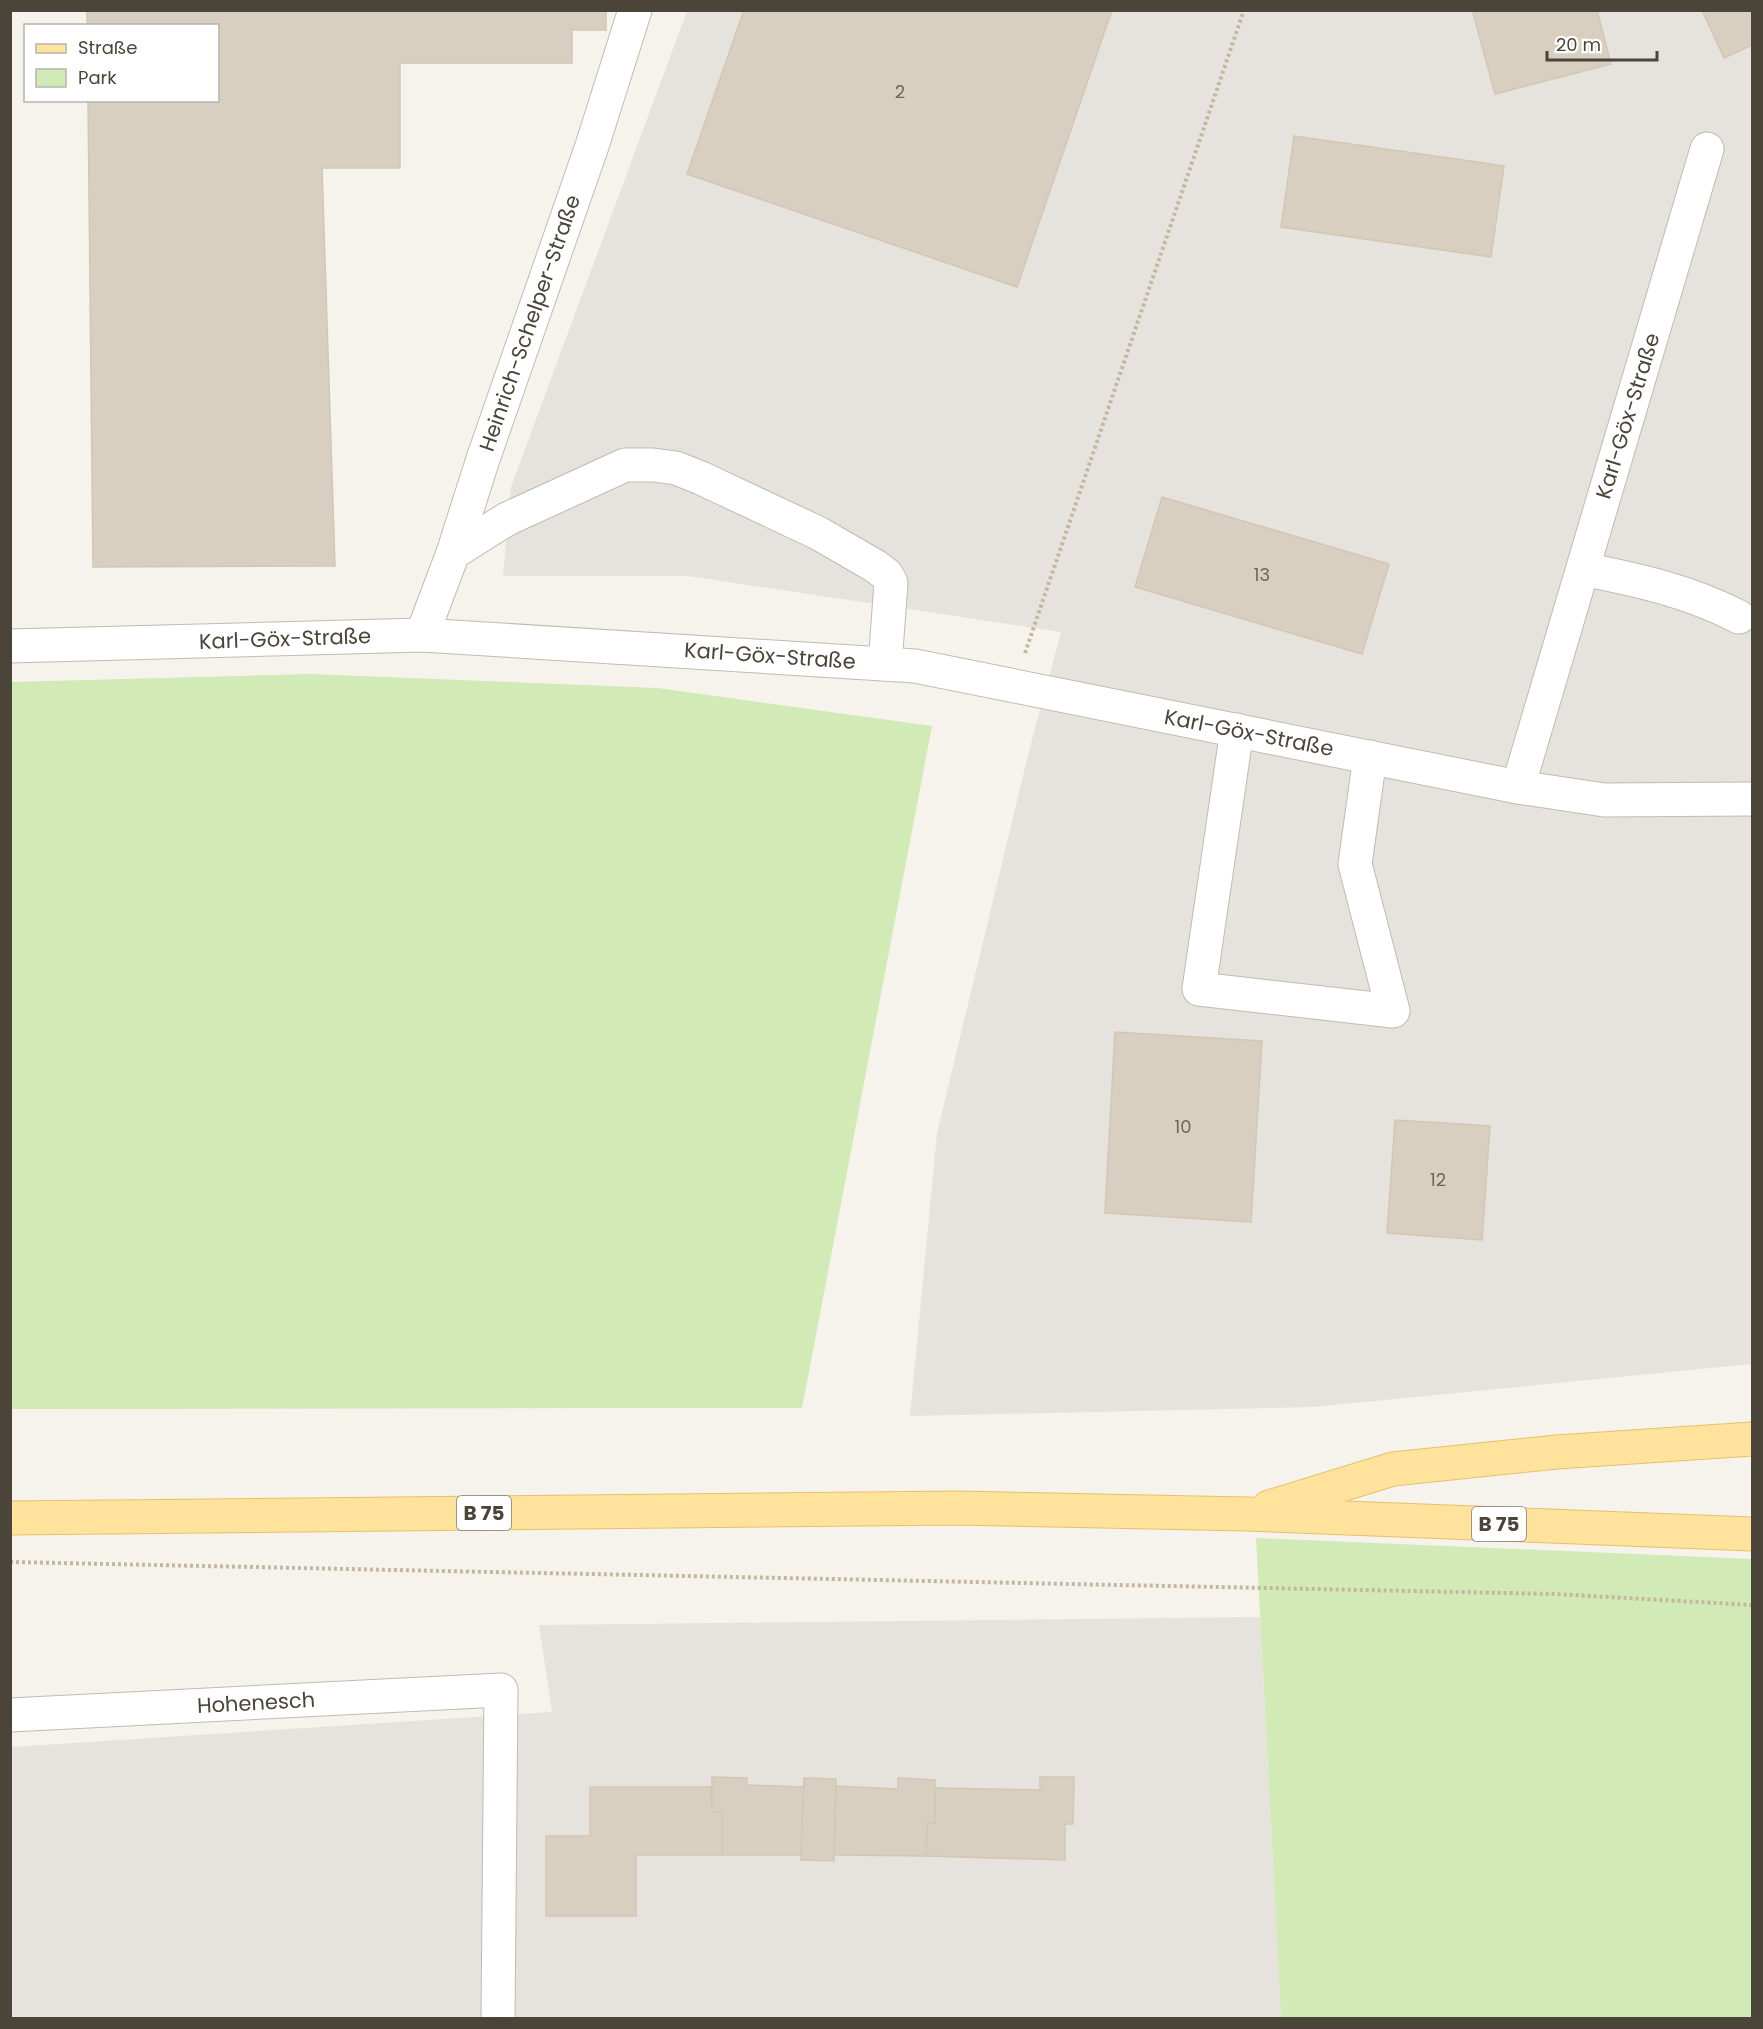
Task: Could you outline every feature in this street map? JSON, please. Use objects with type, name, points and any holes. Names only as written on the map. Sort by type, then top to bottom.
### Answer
[{"type":"main road","points":[[1245,1514],[1393,1469],[1557,1452],[1752,1438]]},
{"type":"main road","name":"B 75","points":[[10,1518],[957,1508],[1245,1514],[1752,1534]]},
{"type":"street","name":"Heinrich-Schelper-Straße","points":[[422,635],[453,553],[636,10]]},
{"type":"street","name":"Karl-Göx-Straße","points":[[1518,787],[1707,149]]},
{"type":"street","points":[[453,553],[507,519],[625,465],[676,468],[818,533],[887,575],[891,583],[885,664]]},
{"type":"street","points":[[1583,569],[1671,589],[1710,602],[1739,617]]},
{"type":"street","name":"Karl-Göx-Straße","points":[[10,646],[422,635],[915,666],[1518,787],[1604,800],[1752,799]]},
{"type":"street","points":[[1237,730],[1199,989],[1393,1011],[1355,864],[1370,757]]},
{"type":"street","name":"Hohenesch","points":[[10,1715],[501,1690],[498,2019]]},
{"type":"path","points":[[1014,686],[1244,10]]},
{"type":"path","points":[[10,1562],[1542,1594],[1752,1605]]},
{"type":"shaded area","points":[[687,11],[1752,11],[1752,1364],[1313,1407],[910,1416],[937,1133],[1029,751],[1061,632],[688,576],[503,576],[511,487]]},
{"type":"shaded area","points":[[1260,1617],[1281,2018],[11,2018],[11,1747],[552,1712],[539,1625]]},
{"type":"green space","points":[[311,674],[658,688],[932,726],[802,1408],[11,1409],[11,682]]},
{"type":"green space","points":[[1256,1538],[1752,1559],[1752,2018],[1281,2018]]},
{"type":"building","points":[[87,10],[606,10],[606,30],[572,30],[572,63],[400,63],[400,168],[322,168],[335,566],[93,567],[88,102],[219,102],[219,24],[87,24]]},
{"type":"building","points":[[744,10],[1112,10],[1017,287],[687,174]]},
{"type":"building","points":[[1483,10],[1597,10],[1611,64],[1495,94],[1473,13]]},
{"type":"building","points":[[1702,10],[1752,10],[1752,45],[1724,58]]},
{"type":"building","points":[[1294,136],[1504,166],[1491,257],[1281,227]]},
{"type":"building","points":[[1162,497],[1389,564],[1362,654],[1135,587]]},
{"type":"building","points":[[1115,1032],[1262,1041],[1251,1222],[1105,1213]]},
{"type":"building","points":[[1395,1120],[1490,1126],[1482,1240],[1387,1233]]},
{"type":"building","points":[[712,1777],[747,1778],[747,1785],[804,1787],[802,1855],[722,1855],[722,1812],[712,1812]]},
{"type":"building","points":[[1040,1777],[1074,1777],[1073,1824],[1065,1824],[1065,1860],[926,1856],[927,1823],[935,1823],[935,1788],[1040,1790]]},
{"type":"building","points":[[804,1778],[836,1779],[834,1861],[801,1860]]},
{"type":"building","points":[[898,1778],[935,1780],[935,1823],[927,1823],[926,1856],[834,1855],[836,1786],[898,1789]]},
{"type":"building","points":[[590,1787],[711,1787],[712,1812],[722,1812],[722,1855],[636,1855],[636,1916],[546,1916],[546,1836],[590,1836]]}]
